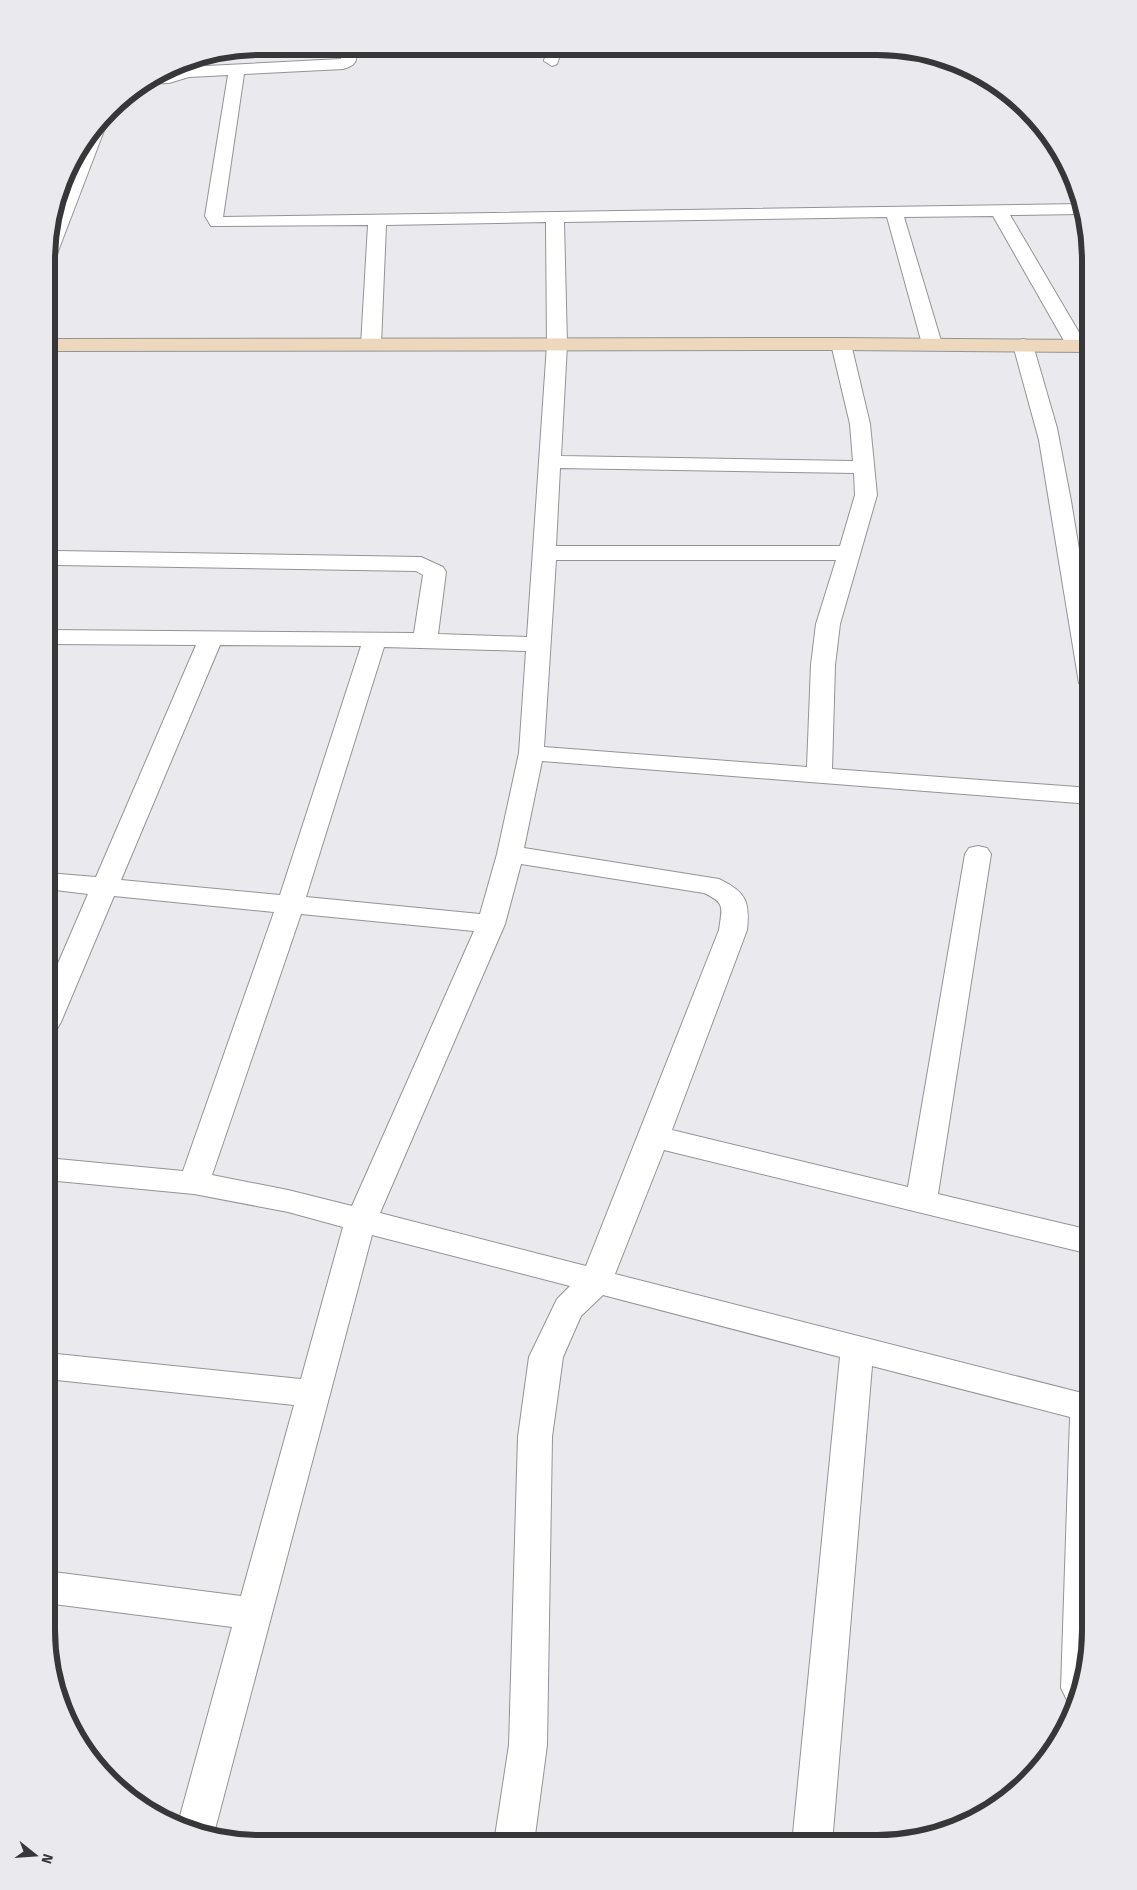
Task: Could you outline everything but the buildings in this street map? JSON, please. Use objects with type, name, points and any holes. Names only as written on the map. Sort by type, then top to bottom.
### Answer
[{"type":"street","points":[[193,66],[237,70],[343,64],[349,62],[349,55]]},
{"type":"street","points":[[237,70],[214,220],[224,223],[1075,209]]},
{"type":"street","points":[[58,229],[90,146]]},
{"type":"street","points":[[998,209],[1082,343]]},
{"type":"street","points":[[894,211],[907,264],[932,344]]},
{"type":"street","points":[[197,1825],[360,1222],[491,924],[510,854],[531,753],[546,554],[556,344],[554,217]]},
{"type":"street","points":[[371,345],[378,220]]},
{"type":"street","points":[[819,775],[823,665],[828,624],[866,495],[860,424],[841,344]]},
{"type":"street","points":[[55,345],[932,344],[1082,346]]},
{"type":"street","points":[[1023,345],[1049,439],[1067,536],[1082,640]]},
{"type":"street","points":[[550,462],[865,467]]},
{"type":"street","points":[[546,554],[850,553]]},
{"type":"street","points":[[57,558],[421,564],[435,572],[425,640]]},
{"type":"street","points":[[55,637],[425,640],[539,645]]},
{"type":"street","points":[[55,1003],[211,638]]},
{"type":"street","points":[[194,1183],[291,904],[375,640]]},
{"type":"street","points":[[531,753],[767,773],[819,775],[1082,795]]},
{"type":"street","points":[[510,854],[692,880],[710,885],[726,894],[736,908],[733,930],[654,1138],[596,1282],[568,1308],[546,1357],[535,1437],[528,1745],[515,1835]]},
{"type":"street","points":[[921,1202],[978,854]]},
{"type":"street","points":[[55,882],[491,924]]},
{"type":"street","points":[[654,1138],[1082,1240]]},
{"type":"street","points":[[55,1170],[194,1183],[288,1201],[360,1222],[1082,1407]]},
{"type":"street","points":[[813,1835],[840,1519],[857,1350]]},
{"type":"street","points":[[55,1367],[313,1394]]},
{"type":"street","points":[[55,1587],[254,1614]]},
{"type":"street","points":[[1081,1649],[1082,1618]]}]
